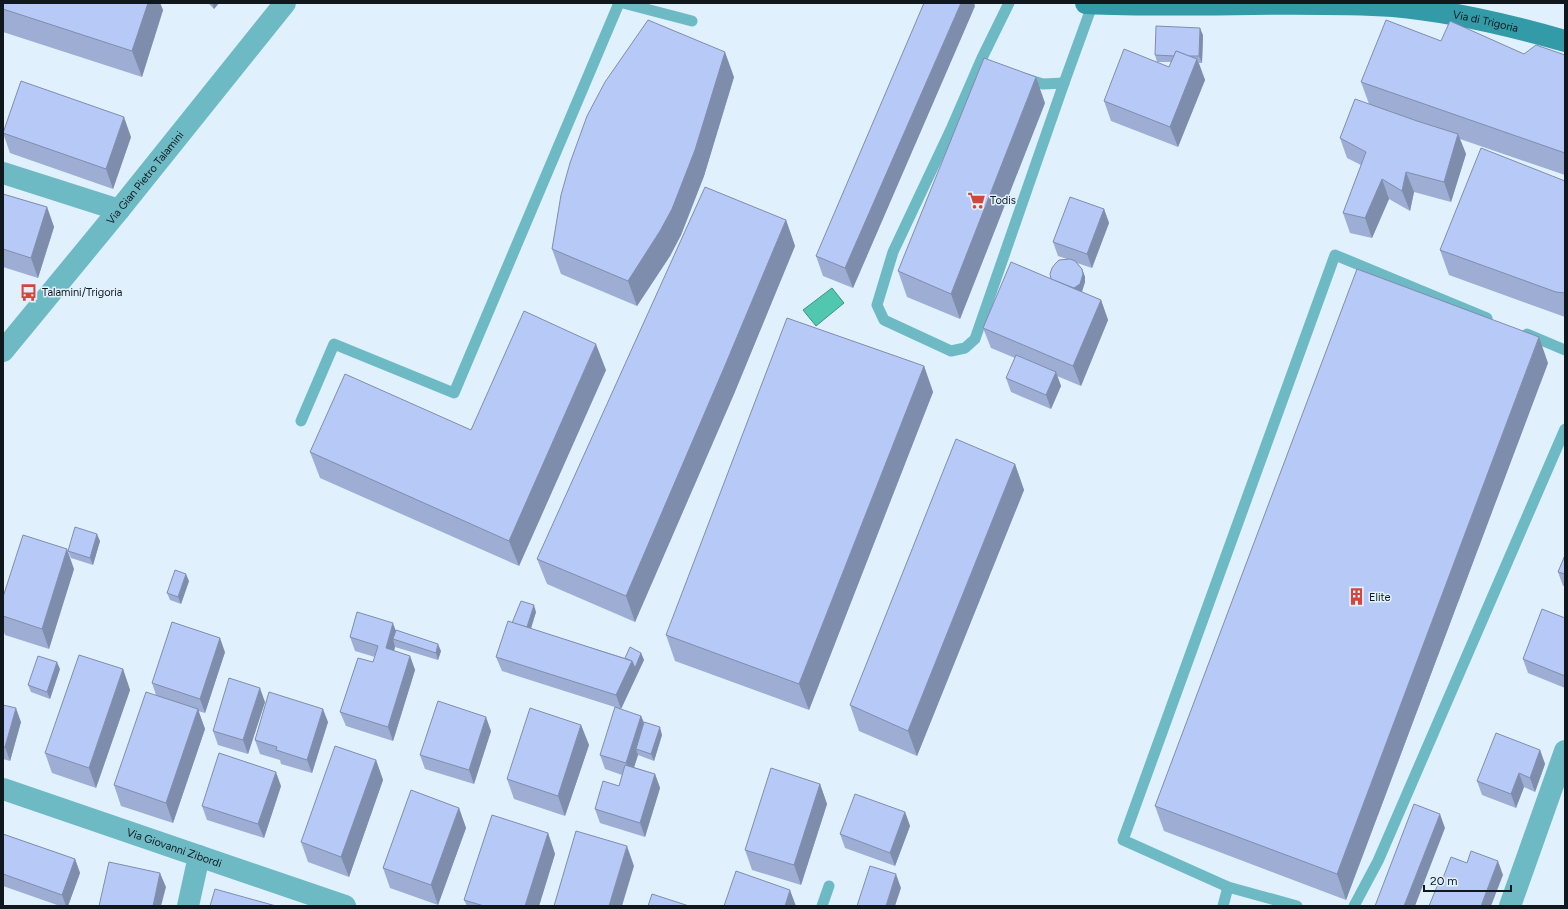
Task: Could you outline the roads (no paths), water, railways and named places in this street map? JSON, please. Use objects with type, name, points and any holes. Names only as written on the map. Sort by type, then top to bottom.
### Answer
[{"type":"street","name":"Via Gian Pietro Talamini","points":[[3,351],[119,210],[285,3]]},
{"type":"street","name":"Via di Trigoria","points":[[1086,3],[1394,5],[1494,23],[1565,41]]},
{"type":"street","points":[[3,173],[119,210]]},
{"type":"street","points":[[1510,906],[1565,751]]},
{"type":"street","name":"Via Giovanni Zibordi","points":[[3,790],[345,906]]},
{"type":"street","points":[[188,906],[199,856]]},
{"type":"lane","points":[[301,421],[334,344],[454,393],[620,3]]},
{"type":"lane","points":[[623,3],[692,22]]},
{"type":"lane","points":[[1009,3],[982,58],[952,127],[893,252],[877,305],[884,320],[951,351],[965,348],[976,339],[1093,3]]},
{"type":"lane","points":[[982,58],[992,66]]},
{"type":"lane","points":[[1010,74],[1043,84],[1064,83]]},
{"type":"lane","points":[[1297,906],[1228,887],[1123,840],[1335,255],[1500,324]]},
{"type":"lane","points":[[1515,329],[1565,350]]},
{"type":"lane","points":[[1354,906],[1378,861],[1565,429]]},
{"type":"lane","points":[[822,906],[829,886]]},
{"type":"lane","points":[[1223,906],[1228,887]]},
{"type":"place","name":"Todis","points":[[977,200]]},
{"type":"place","name":"Talamini/Trigoria","points":[[29,292]]},
{"type":"place","name":"Elite","points":[[1356,597]]}]
